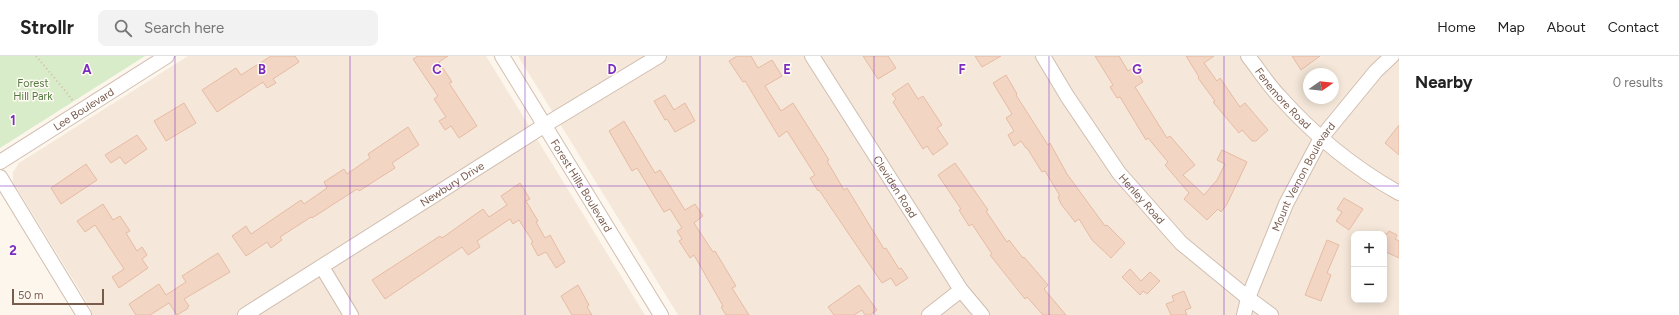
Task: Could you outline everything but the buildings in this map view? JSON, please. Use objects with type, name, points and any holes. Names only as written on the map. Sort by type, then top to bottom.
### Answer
[{"type":"street","name":"Lee Boulevard","points":[[0,162],[167,56]]},
{"type":"street","name":"Forest Hills Boulevard","points":[[502,56],[661,315]]},
{"type":"street","name":"Newbury Drive","points":[[245,315],[545,125],[660,56]]},
{"type":"street","name":"Cleviden Road","points":[[812,56],[961,290],[982,315]]},
{"type":"street","name":"Henley Road","points":[[1043,56],[1067,96],[1119,173],[1181,243],[1271,315]]},
{"type":"street","name":"Fenemore Road","points":[[1248,56],[1279,97],[1321,138],[1353,163],[1399,193]]},
{"type":"street","name":"Mount Vernon Boulevard","points":[[1244,315],[1248,298],[1286,204],[1321,138],[1376,71],[1392,56]]},
{"type":"street","points":[[0,177],[84,315]]},
{"type":"street","points":[[322,267],[351,315]]},
{"type":"street","points":[[929,315],[961,290]]},
{"type":"path","points":[[36,56],[67,92],[73,102]]},
{"type":"shaded area","points":[[188,56],[486,56],[645,315],[82,315],[91,309],[13,182],[13,172],[19,163]]},
{"type":"shaded area","points":[[518,56],[1399,56],[1399,315],[678,315]]},
{"type":"green space","name":"Forest Hill Park","points":[[0,56],[145,56],[0,148]]}]
